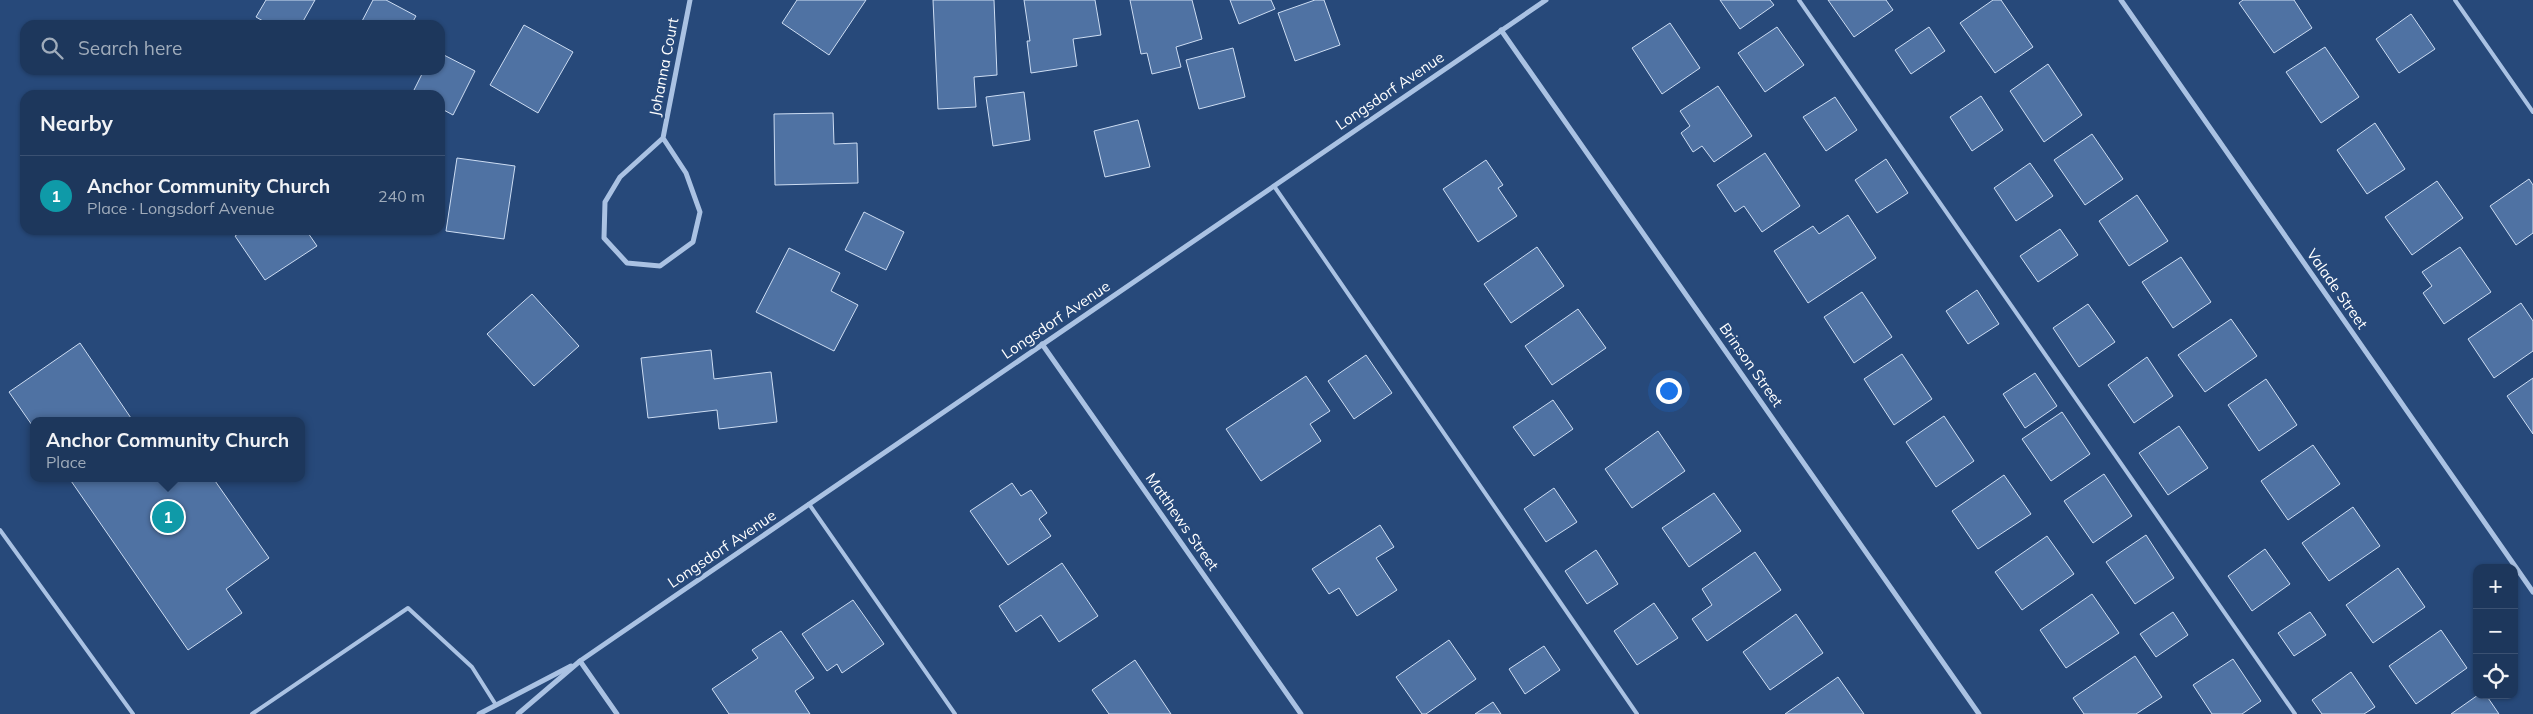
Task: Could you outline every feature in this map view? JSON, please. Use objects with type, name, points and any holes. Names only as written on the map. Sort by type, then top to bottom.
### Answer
[{"type":"street","name":"Johanna Court","points":[[663,138],[686,172],[700,212],[692,242],[660,266],[627,263],[604,238],[605,202],[620,177],[663,138],[690,0]]},
{"type":"street","name":"Longsdorf Avenue","points":[[518,714],[580,661],[1546,0]]},
{"type":"street","name":"Valade Street","points":[[2121,0],[2533,592]]},
{"type":"street","name":"Brinson Street","points":[[1501,30],[1979,714]]},
{"type":"street","name":"Matthews Street","points":[[1042,344],[1301,714]]},
{"type":"street","name":"Longsdorf Avenue","points":[[479,714],[580,661]]},
{"type":"street","points":[[580,661],[617,714]]},
{"type":"lane","points":[[1799,0],[2295,714]]},
{"type":"lane","points":[[2455,0],[2533,112]]},
{"type":"lane","points":[[1274,186],[1637,714]]},
{"type":"lane","points":[[810,504],[955,714]]},
{"type":"lane","points":[[0,530],[133,714]]},
{"type":"lane","points":[[252,714],[408,608],[472,667],[496,705]]},
{"type":"building","points":[[266,0],[315,0],[304,20],[261,20],[256,17]]},
{"type":"building","points":[[373,0],[386,0],[416,16],[414,20],[363,20]]},
{"type":"building","points":[[797,0],[866,0],[829,55],[782,23]]},
{"type":"building","points":[[933,0],[994,0],[997,75],[974,77],[976,107],[938,109]]},
{"type":"building","points":[[1024,0],[1095,0],[1101,35],[1073,39],[1077,66],[1031,73],[1027,41],[1030,41]]},
{"type":"building","points":[[1130,0],[1192,0],[1202,39],[1176,47],[1181,67],[1152,74],[1147,53],[1141,54]]},
{"type":"building","points":[[1230,0],[1271,0],[1275,9],[1239,24]]},
{"type":"building","points":[[1315,0],[1324,0],[1340,45],[1295,61],[1278,13]]},
{"type":"building","points":[[1720,0],[1770,0],[1774,5],[1740,29]]},
{"type":"building","points":[[1828,0],[1886,0],[1893,10],[1854,37]]},
{"type":"building","points":[[1993,0],[2001,0],[2033,47],[1995,73],[1960,23]]},
{"type":"building","points":[[2243,0],[2294,0],[2312,28],[2274,53],[2239,3]]},
{"type":"building","points":[[2411,14],[2435,49],[2399,73],[2376,39]]},
{"type":"building","points":[[1670,23],[1700,68],[1662,94],[1632,48]]},
{"type":"building","points":[[524,25],[573,52],[538,113],[490,85]]},
{"type":"building","points":[[1777,27],[1804,65],[1765,92],[1738,53]]},
{"type":"building","points":[[1929,27],[1945,51],[1911,74],[1895,50]]},
{"type":"building","points":[[2325,47],[2359,97],[2321,123],[2286,72]]},
{"type":"building","points":[[1233,48],[1245,97],[1199,109],[1186,60]]},
{"type":"building","points":[[445,56],[475,71],[453,115],[445,111],[445,90],[414,90],[422,75],[445,75]]},
{"type":"building","points":[[2048,64],[2082,115],[2044,142],[2010,91]]},
{"type":"building","points":[[1718,86],[1752,136],[1714,162],[1702,146],[1693,152],[1681,133],[1690,126],[1680,111]]},
{"type":"building","points":[[1024,92],[1030,140],[993,146],[986,97]]},
{"type":"building","points":[[1981,96],[2003,130],[1972,151],[1950,117]]},
{"type":"building","points":[[1835,97],[1857,130],[1826,151],[1803,117]]},
{"type":"building","points":[[833,113],[834,144],[857,143],[858,183],[775,185],[774,114]]},
{"type":"building","points":[[1138,120],[1150,167],[1105,177],[1094,131]]},
{"type":"building","points":[[2375,123],[2405,169],[2367,194],[2337,150]]},
{"type":"building","points":[[2092,134],[2123,179],[2085,205],[2054,160]]},
{"type":"building","points":[[1765,153],[1800,206],[1762,232],[1744,206],[1735,212],[1717,185]]},
{"type":"building","points":[[457,158],[515,166],[504,239],[446,231]]},
{"type":"building","points":[[1886,159],[1908,193],[1877,213],[1855,180]]},
{"type":"building","points":[[1486,160],[1503,185],[1498,188],[1517,216],[1478,242],[1443,189]]},
{"type":"building","points":[[2030,163],[2053,196],[2016,221],[1994,188]]},
{"type":"building","points":[[2529,179],[2533,185],[2533,233],[2516,245],[2490,206]]},
{"type":"building","points":[[2437,181],[2463,218],[2412,255],[2385,217]]},
{"type":"building","points":[[2137,195],[2168,241],[2129,266],[2099,221]]},
{"type":"building","points":[[864,212],[904,232],[886,270],[845,250]]},
{"type":"building","points":[[1848,215],[1876,258],[1808,303],[1774,251],[1813,226],[1819,234]]},
{"type":"building","points":[[2060,229],[2078,255],[2038,282],[2020,256]]},
{"type":"building","points":[[309,235],[317,246],[265,280],[235,236]]},
{"type":"building","points":[[1537,247],[1564,286],[1511,323],[1484,284]]},
{"type":"building","points":[[2460,247],[2491,292],[2444,324],[2423,293],[2432,286],[2422,272]]},
{"type":"building","points":[[789,248],[840,273],[831,291],[858,305],[834,351],[756,312]]},
{"type":"building","points":[[2181,257],[2211,302],[2173,328],[2142,282]]},
{"type":"building","points":[[1977,290],[1999,324],[1968,344],[1946,311]]},
{"type":"building","points":[[1862,292],[1892,337],[1854,363],[1824,317]]},
{"type":"building","points":[[532,294],[579,346],[534,386],[487,334]]},
{"type":"building","points":[[2521,303],[2533,321],[2533,351],[2494,378],[2468,339]]},
{"type":"building","points":[[2088,304],[2115,342],[2079,367],[2053,328]]},
{"type":"building","points":[[1578,309],[1606,348],[1552,385],[1525,346]]},
{"type":"building","points":[[2231,319],[2257,356],[2205,392],[2178,355]]},
{"type":"building","points":[[80,343],[130,417],[30,417],[30,422],[9,392]]},
{"type":"building","points":[[711,350],[714,379],[771,372],[777,422],[719,429],[717,410],[648,418],[641,358]]},
{"type":"building","points":[[1902,354],[1932,399],[1894,425],[1864,379]]},
{"type":"building","points":[[1366,355],[1392,393],[1354,419],[1328,381]]},
{"type":"building","points":[[2147,357],[2173,396],[2134,423],[2108,385]]},
{"type":"building","points":[[2035,373],[2057,406],[2025,428],[2003,394]]},
{"type":"building","points":[[1306,376],[1330,411],[1310,424],[1321,441],[1261,481],[1226,429]]},
{"type":"building","points":[[2533,378],[2533,434],[2507,396]]},
{"type":"building","points":[[2266,379],[2297,425],[2259,451],[2228,405]]},
{"type":"building","points":[[1553,400],[1573,429],[1534,456],[1513,427]]},
{"type":"building","points":[[2062,412],[2090,454],[2051,481],[2022,439]]},
{"type":"building","points":[[1944,416],[1974,461],[1936,487],[1906,442]]},
{"type":"building","points":[[2179,426],[2208,468],[2168,495],[2139,453]]},
{"type":"building","points":[[1658,431],[1685,471],[1632,508],[1605,469]]},
{"type":"building","points":[[2313,445],[2340,484],[2288,520],[2261,481]]},
{"type":"building","points":[[2104,474],[2132,516],[2093,543],[2064,501]]},
{"type":"building","points":[[2004,475],[2031,514],[1978,549],[1952,511]]},
{"type":"building","points":[[72,482],[216,482],[269,558],[226,589],[242,613],[188,650]]},
{"type":"building","points":[[1012,483],[1021,496],[1031,490],[1047,513],[1039,519],[1051,536],[1008,565],[970,511]]},
{"type":"building","points":[[1554,488],[1577,522],[1546,542],[1524,509]]},
{"type":"building","points":[[1714,493],[1741,531],[1689,567],[1662,528]]},
{"type":"building","points":[[2353,507],[2380,546],[2329,581],[2302,543]]},
{"type":"building","points":[[1380,525],[1394,547],[1376,558],[1397,590],[1357,616],[1339,588],[1329,594],[1312,569]]},
{"type":"building","points":[[2146,535],[2174,578],[2135,604],[2106,562]]},
{"type":"building","points":[[2047,536],[2074,574],[2022,610],[1995,572]]},
{"type":"building","points":[[2265,549],[2290,584],[2252,611],[2228,576]]},
{"type":"building","points":[[1596,550],[1618,584],[1587,604],[1565,571]]},
{"type":"building","points":[[1755,552],[1781,590],[1707,641],[1692,619],[1712,605],[1702,589]]},
{"type":"building","points":[[1062,563],[1098,616],[1059,642],[1041,615],[1016,632],[999,606]]},
{"type":"building","points":[[2398,568],[2425,607],[2373,643],[2346,605]]},
{"type":"building","points":[[2092,594],[2119,633],[2066,668],[2040,630]]},
{"type":"building","points":[[853,600],[884,644],[842,673],[837,664],[827,671],[802,634]]},
{"type":"building","points":[[1654,603],[1678,638],[1637,665],[1614,631]]},
{"type":"building","points":[[2173,612],[2188,635],[2156,657],[2140,634]]},
{"type":"building","points":[[2310,612],[2326,635],[2294,656],[2278,633]]},
{"type":"building","points":[[1796,614],[1823,653],[1770,690],[1743,652]]},
{"type":"building","points":[[2441,630],[2467,668],[2416,704],[2389,666]]},
{"type":"building","points":[[781,631],[814,678],[795,691],[810,714],[729,714],[712,689],[758,658],[752,650]]},
{"type":"building","points":[[1449,640],[1476,679],[1426,714],[1422,714],[1396,677]]},
{"type":"building","points":[[1544,646],[1560,670],[1525,694],[1509,669]]},
{"type":"building","points":[[2135,656],[2162,697],[2136,714],[2084,714],[2073,698]]},
{"type":"building","points":[[2233,659],[2261,701],[2242,714],[2212,714],[2193,685]]},
{"type":"building","points":[[1135,660],[1171,714],[1109,714],[1092,690]]},
{"type":"building","points":[[2351,672],[2375,707],[2364,714],[2322,714],[2312,700]]},
{"type":"building","points":[[1838,677],[1864,714],[1785,714]]},
{"type":"building","points":[[2473,699],[2489,699],[2499,714],[2451,714]]},
{"type":"building","points":[[1493,702],[1501,714],[1475,714]]},
{"type":"place","name":"Anchor Community Church","points":[[168,517]]}]
